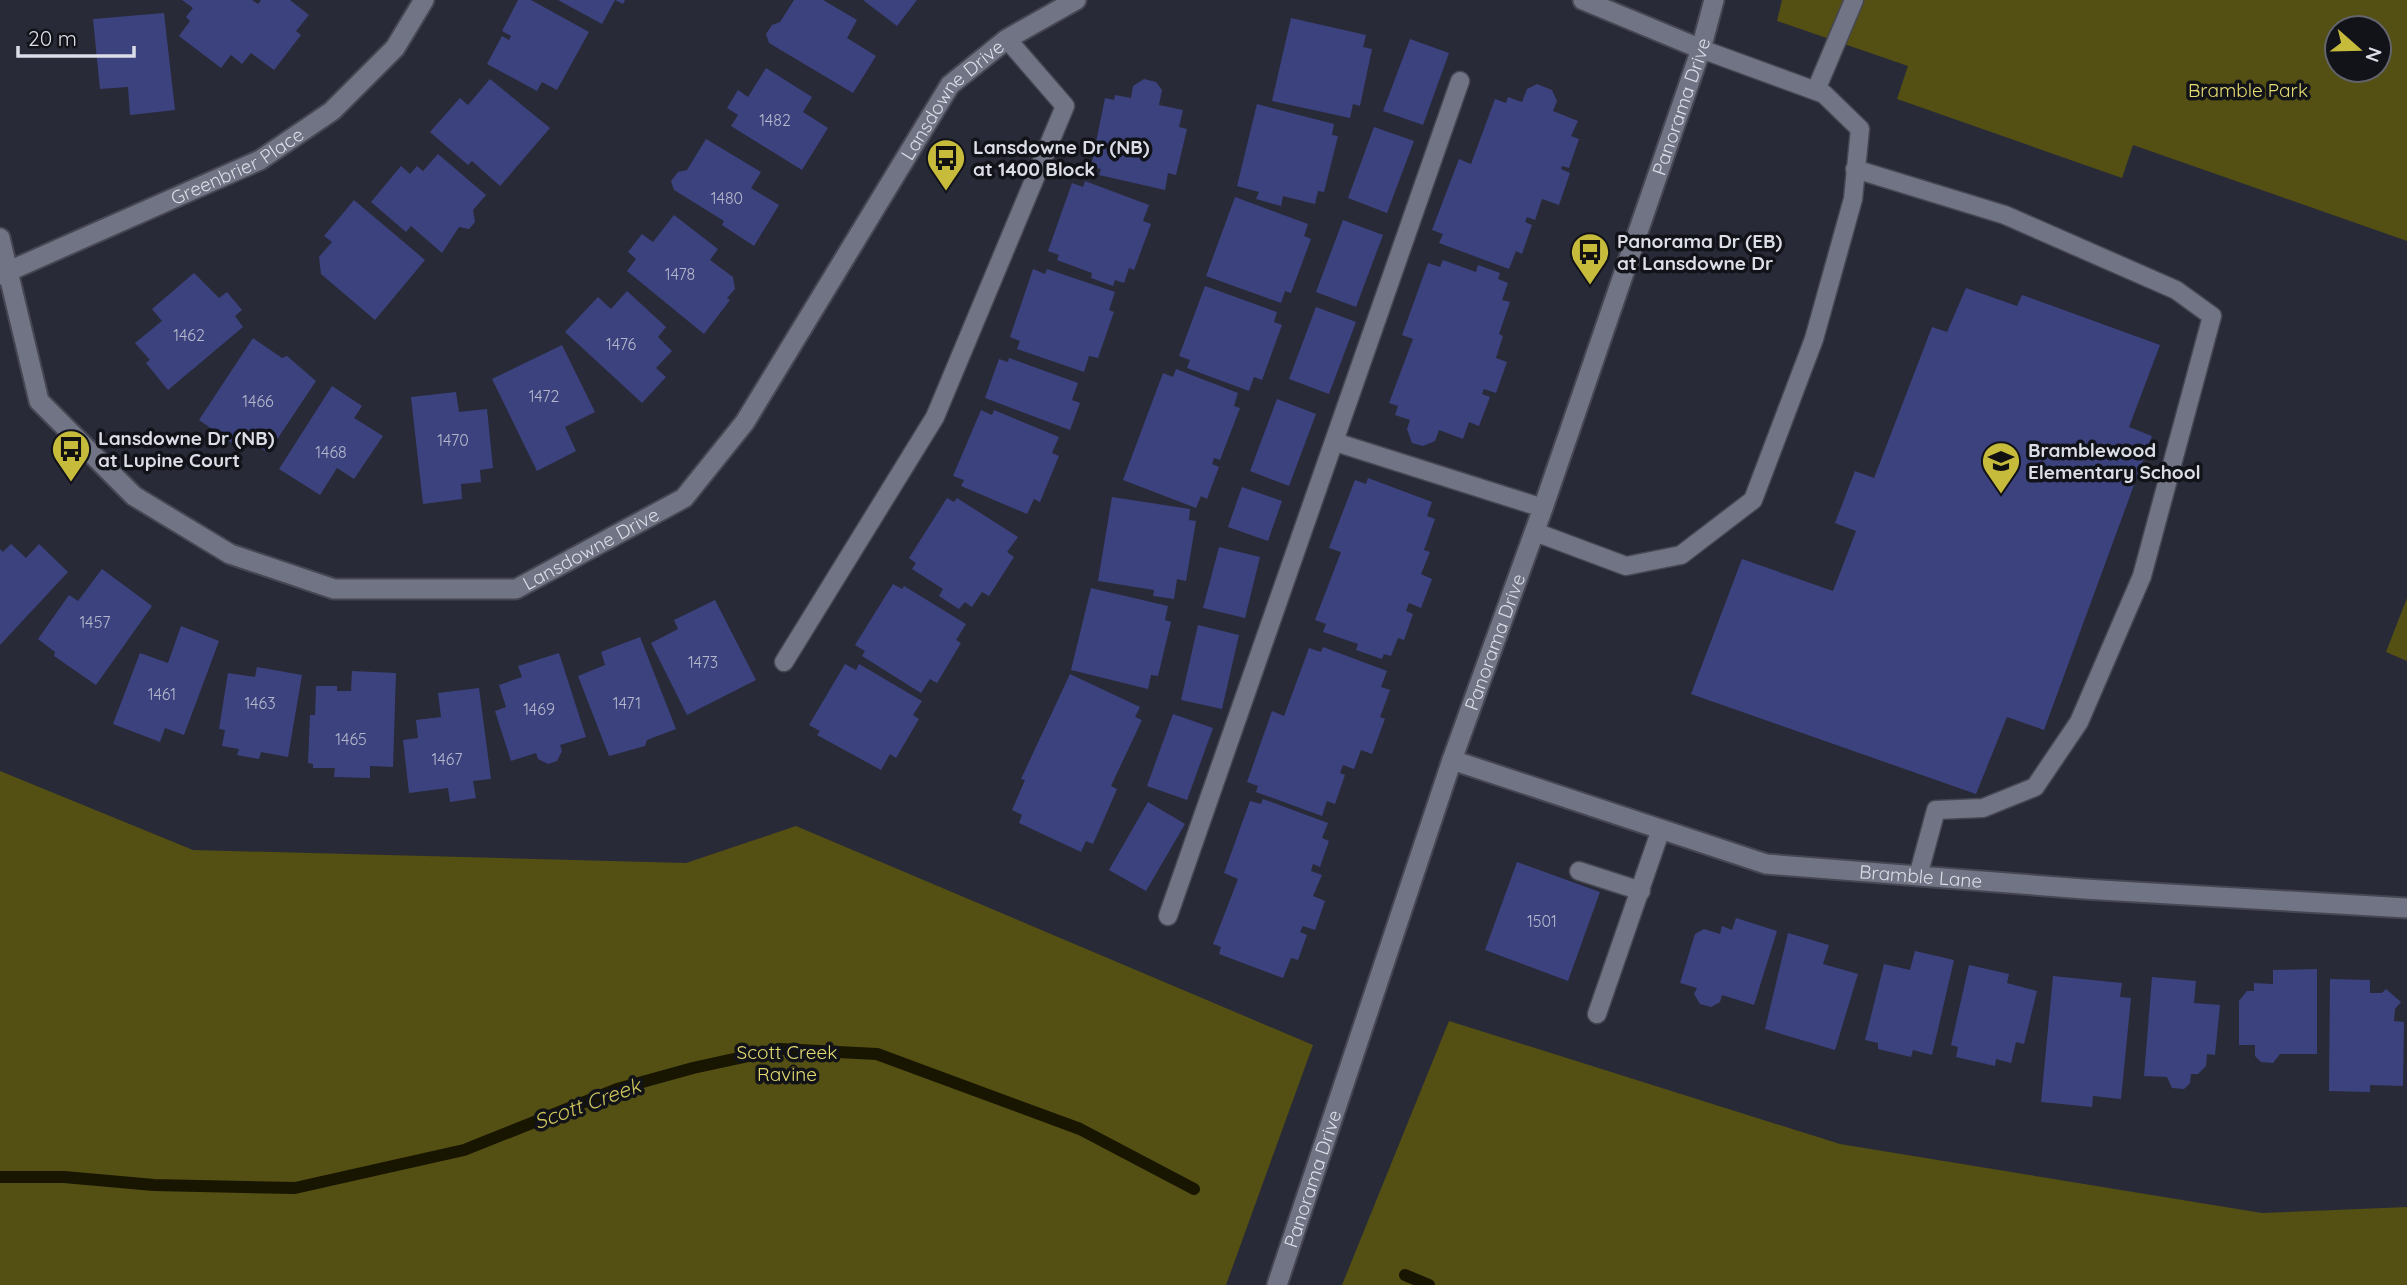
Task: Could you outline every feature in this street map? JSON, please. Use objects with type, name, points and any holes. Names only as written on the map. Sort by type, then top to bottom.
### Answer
[{"type":"street","name":"Greenbrier Place","points":[[3,274],[260,160],[332,111],[395,48],[424,0]]},
{"type":"street","name":"Lansdowne Drive","points":[[0,237],[3,274],[39,401],[134,496],[230,554],[334,589],[516,589],[684,498],[745,422],[950,85],[1007,39],[1076,0]]},
{"type":"street","points":[[1583,0],[1701,49]]},
{"type":"street","name":"Panorama Drive","points":[[1277,1285],[1452,760],[1535,532],[1701,49],[1714,0]]},
{"type":"street","name":"Bramble Lane","points":[[1452,760],[1766,864],[2084,889],[2407,908]]},
{"type":"lane","points":[[1816,90],[1854,0]]},
{"type":"lane","points":[[784,662],[935,418],[1065,106],[1007,39]]},
{"type":"lane","points":[[1535,532],[1626,566],[1681,555],[1753,500],[1814,339],[1853,199],[1860,129],[1824,93],[1701,49]]},
{"type":"lane","points":[[1168,916],[1460,81]]},
{"type":"lane","points":[[1855,169],[2005,215],[2176,290],[2212,316],[2142,576],[2079,722],[2035,787],[1983,808],[1936,810],[1918,876]]},
{"type":"lane","points":[[1335,442],[1543,508]]},
{"type":"lane","points":[[1597,1014],[1661,830]]},
{"type":"lane","points":[[1579,871],[1641,891]]},
{"type":"green space","name":"Bramble Park","points":[[1782,0],[2407,0],[2407,241],[2133,145],[2122,178],[1897,99],[1908,66],[1777,21]]},
{"type":"green space","points":[[2407,598],[2407,661],[2386,652]]},
{"type":"green space","name":"Scott Creek Ravine","points":[[0,771],[193,850],[686,863],[796,826],[1313,1045],[1226,1285],[0,1285]]},
{"type":"green space","points":[[1449,1021],[1840,1144],[2262,1213],[2407,1207],[2407,1285],[1342,1285]]},
{"type":"building","points":[[182,0],[252,0],[258,4],[261,0],[290,0],[309,15],[296,31],[301,35],[274,70],[251,53],[242,64],[231,55],[221,68],[179,36],[190,21],[186,17],[193,8]]},
{"type":"building","points":[[518,0],[531,0],[589,32],[557,90],[542,82],[537,91],[487,64],[502,36],[509,40],[511,36],[502,31]]},
{"type":"building","points":[[558,0],[615,0],[602,24]]},
{"type":"building","points":[[794,0],[823,0],[857,20],[847,38],[876,56],[853,93],[769,43],[766,34],[772,25],[780,22]]},
{"type":"building","points":[[863,0],[917,0],[897,26]]},
{"type":"building","points":[[164,13],[175,110],[130,115],[128,87],[100,89],[93,19]]},
{"type":"building","points":[[1291,18],[1366,35],[1363,47],[1372,49],[1360,106],[1353,104],[1350,118],[1272,101]]},
{"type":"building","points":[[1410,39],[1449,53],[1423,125],[1383,111]]},
{"type":"building","points":[[766,68],[812,97],[803,112],[828,128],[802,170],[731,126],[738,115],[727,108],[738,90],[748,97]]},
{"type":"building","points":[[490,79],[550,128],[500,186],[472,161],[468,165],[430,132],[460,98],[468,105]]},
{"type":"building","points":[[1144,79],[1156,82],[1162,90],[1159,105],[1183,110],[1179,127],[1187,129],[1176,175],[1168,173],[1165,190],[1099,175],[1101,169],[1091,167],[1105,98],[1114,100],[1115,95],[1131,98],[1133,86]]},
{"type":"building","points":[[1537,84],[1552,90],[1557,101],[1553,111],[1578,121],[1571,136],[1579,139],[1569,168],[1562,166],[1561,169],[1570,173],[1559,205],[1542,199],[1535,220],[1527,217],[1525,222],[1532,225],[1522,254],[1516,251],[1509,269],[1439,243],[1443,234],[1432,230],[1459,159],[1471,164],[1495,99],[1506,103],[1508,97],[1522,102],[1527,89]]},
{"type":"building","points":[[1257,104],[1334,124],[1332,135],[1338,136],[1324,192],[1318,191],[1315,204],[1283,196],[1281,206],[1256,199],[1259,192],[1237,186]]},
{"type":"building","points":[[1374,127],[1414,141],[1387,213],[1348,198]]},
{"type":"building","points":[[706,139],[761,172],[751,188],[779,205],[754,246],[722,225],[724,221],[674,190],[671,181],[678,172],[687,170]]},
{"type":"building","points":[[438,154],[486,195],[473,210],[475,222],[469,229],[459,227],[442,253],[411,226],[406,232],[371,202],[401,166],[410,174],[417,166],[423,171]]},
{"type":"building","points":[[1085,181],[1149,205],[1143,221],[1151,224],[1134,270],[1129,268],[1124,283],[1115,280],[1113,286],[1091,278],[1092,273],[1057,260],[1059,255],[1048,251],[1072,183],[1083,187]]},
{"type":"building","points":[[1235,197],[1308,224],[1304,236],[1311,239],[1291,293],[1285,291],[1281,303],[1206,276]]},
{"type":"building","points":[[354,200],[425,260],[375,320],[321,274],[319,257],[332,242],[324,236]]},
{"type":"building","points":[[674,215],[718,249],[710,260],[733,277],[735,289],[727,298],[730,300],[704,334],[627,271],[636,259],[628,252],[642,234],[653,242]]},
{"type":"building","points":[[1343,220],[1383,235],[1356,307],[1316,292]]},
{"type":"building","points":[[1443,260],[1476,272],[1478,265],[1500,273],[1498,279],[1508,283],[1502,300],[1510,302],[1499,334],[1503,336],[1496,358],[1507,362],[1496,393],[1484,389],[1482,394],[1490,397],[1479,426],[1469,422],[1463,439],[1439,430],[1435,441],[1423,446],[1412,443],[1407,429],[1410,420],[1395,415],[1398,406],[1389,403],[1413,339],[1402,335],[1428,263],[1440,267]]},
{"type":"building","points":[[1033,269],[1045,274],[1047,269],[1115,292],[1109,310],[1114,312],[1098,358],[1089,356],[1084,372],[1017,349],[1020,341],[1010,337]]},
{"type":"building","points":[[194,273],[219,298],[227,292],[242,310],[235,316],[243,327],[168,390],[146,363],[150,360],[135,343],[162,321],[152,309]]},
{"type":"building","points":[[1205,286],[1277,312],[1274,322],[1282,325],[1262,380],[1254,377],[1249,391],[1187,368],[1190,360],[1179,356]]},
{"type":"building","points":[[1966,288],[2017,306],[2022,295],[2160,345],[2129,427],[2152,436],[2044,730],[2007,717],[1976,794],[1691,694],[1742,559],[1833,591],[1856,531],[1835,523],[1855,471],[1874,478],[1932,327],[1947,332]]},
{"type":"building","points":[[627,291],[666,327],[658,337],[672,351],[656,368],[666,377],[642,403],[565,332],[598,297],[611,309]]},
{"type":"building","points":[[1316,307],[1356,322],[1329,394],[1289,379]]},
{"type":"building","points":[[253,338],[282,358],[287,356],[316,381],[268,453],[238,433],[232,443],[199,420]]},
{"type":"building","points":[[562,345],[595,412],[565,427],[576,451],[537,471],[492,379]]},
{"type":"building","points":[[1009,358],[1078,383],[1072,400],[1080,403],[1070,430],[985,398],[999,359],[1008,362]]},
{"type":"building","points":[[1176,369],[1238,393],[1234,406],[1240,408],[1220,460],[1214,458],[1212,464],[1219,467],[1207,499],[1201,496],[1196,508],[1123,480],[1163,373],[1173,377]]},
{"type":"building","points":[[332,386],[362,406],[354,418],[383,436],[354,479],[337,468],[320,495],[279,469]]},
{"type":"building","points":[[456,392],[459,412],[487,409],[493,468],[480,470],[481,482],[461,484],[462,499],[423,504],[411,397]]},
{"type":"building","points":[[1277,399],[1316,414],[1289,486],[1250,471]]},
{"type":"building","points":[[981,410],[992,415],[994,410],[1059,437],[1052,453],[1059,456],[1040,502],[1034,499],[1027,514],[961,486],[964,480],[953,476]]},
{"type":"building","points":[[1368,478],[1432,502],[1427,516],[1435,519],[1424,550],[1430,552],[1421,574],[1432,579],[1421,608],[1409,603],[1406,611],[1413,614],[1404,640],[1398,638],[1391,656],[1384,654],[1382,659],[1356,650],[1358,644],[1323,632],[1326,624],[1315,620],[1341,552],[1329,548],[1355,480],[1366,484]]},
{"type":"building","points":[[1242,487],[1282,501],[1268,541],[1228,527]]},
{"type":"building","points":[[1112,497],[1190,509],[1189,520],[1196,521],[1186,581],[1177,579],[1174,599],[1153,596],[1154,590],[1098,581]]},
{"type":"building","points":[[947,498],[954,502],[957,498],[1018,537],[1007,552],[1014,557],[989,596],[982,592],[972,607],[965,602],[959,609],[939,596],[943,589],[912,569],[916,563],[909,558]]},
{"type":"building","points":[[11,544],[26,558],[39,544],[68,572],[0,645],[0,549],[3,552]]},
{"type":"building","points":[[1219,547],[1260,557],[1245,618],[1203,608]]},
{"type":"building","points":[[102,569],[152,606],[96,685],[54,656],[55,652],[38,639],[69,595],[78,601]]},
{"type":"building","points":[[893,584],[902,589],[904,586],[966,624],[956,640],[961,643],[937,683],[930,679],[921,693],[862,656],[865,651],[855,645]]},
{"type":"building","points":[[1091,588],[1168,606],[1165,620],[1171,622],[1158,676],[1151,675],[1148,689],[1071,670]]},
{"type":"building","points":[[715,600],[756,680],[687,715],[651,643],[678,629],[674,620]]},
{"type":"building","points":[[1198,625],[1239,635],[1222,709],[1181,700]]},
{"type":"building","points":[[181,626],[219,641],[184,735],[165,728],[160,742],[113,724],[140,653],[168,663]]},
{"type":"building","points":[[640,637],[676,729],[647,740],[645,746],[609,756],[578,676],[605,665],[601,652]]},
{"type":"building","points":[[1323,647],[1387,671],[1381,687],[1390,690],[1380,717],[1385,719],[1372,754],[1361,750],[1354,769],[1343,765],[1340,773],[1345,775],[1335,804],[1327,801],[1322,816],[1256,792],[1258,786],[1247,782],[1272,711],[1284,716],[1309,648],[1321,652]]},
{"type":"building","points":[[559,653],[586,737],[560,745],[562,751],[557,761],[548,764],[538,759],[536,753],[511,761],[495,711],[506,707],[499,685],[522,677],[518,666]]},
{"type":"building","points":[[845,664],[856,670],[859,664],[922,701],[913,715],[919,719],[896,758],[890,754],[881,770],[817,735],[820,731],[809,725]]},
{"type":"building","points":[[257,667],[302,675],[288,757],[261,752],[259,759],[237,755],[239,749],[222,746],[225,730],[219,729],[228,673],[255,677]]},
{"type":"building","points":[[352,671],[396,673],[393,767],[370,766],[370,778],[334,777],[335,768],[313,768],[313,764],[308,763],[310,715],[315,715],[316,686],[337,686],[337,691],[351,691]]},
{"type":"building","points":[[1070,674],[1140,707],[1135,717],[1142,720],[1111,786],[1117,789],[1093,844],[1086,841],[1081,852],[1019,823],[1022,815],[1012,810],[1025,780],[1021,779]]},
{"type":"building","points":[[479,688],[491,779],[473,781],[476,798],[450,802],[448,788],[409,793],[403,740],[418,738],[416,720],[441,717],[438,693]]},
{"type":"building","points":[[1173,714],[1213,728],[1187,800],[1147,786]]},
{"type":"building","points":[[1263,799],[1328,823],[1322,838],[1329,841],[1320,867],[1313,864],[1311,871],[1322,875],[1313,896],[1325,901],[1315,930],[1303,926],[1300,932],[1307,935],[1298,960],[1291,958],[1283,978],[1219,954],[1221,947],[1213,944],[1238,879],[1224,873],[1250,801],[1261,804]]},
{"type":"building","points":[[1148,802],[1185,824],[1146,891],[1109,870]]},
{"type":"building","points":[[1517,862],[1600,892],[1568,981],[1485,950]]},
{"type":"building","points":[[1736,918],[1777,931],[1754,1005],[1722,995],[1720,1002],[1711,1007],[1700,1004],[1694,994],[1697,988],[1680,983],[1695,934],[1704,929],[1720,934],[1722,926],[1732,930]]},
{"type":"building","points":[[1788,933],[1829,945],[1823,964],[1858,974],[1835,1050],[1765,1029]]},
{"type":"building","points":[[1915,951],[1954,960],[1932,1055],[1913,1050],[1911,1057],[1878,1049],[1878,1043],[1865,1040],[1884,964],[1910,970]]},
{"type":"building","points":[[1969,965],[2009,974],[2007,983],[2037,991],[2024,1044],[2016,1042],[2011,1063],[1996,1059],[1995,1066],[1956,1057],[1958,1047],[1951,1045]]},
{"type":"building","points":[[2317,969],[2317,1054],[2280,1054],[2273,1063],[2261,1062],[2255,1056],[2255,1045],[2239,1045],[2239,1001],[2247,991],[2254,991],[2254,983],[2273,984],[2273,970]]},
{"type":"building","points":[[2053,976],[2122,983],[2120,997],[2131,998],[2121,1099],[2093,1096],[2092,1107],[2041,1102]]},
{"type":"building","points":[[2152,977],[2196,981],[2194,1003],[2220,1005],[2215,1055],[2207,1054],[2206,1066],[2198,1074],[2191,1074],[2190,1083],[2184,1089],[2172,1088],[2167,1077],[2144,1076]]},
{"type":"building","points":[[2330,979],[2370,980],[2370,993],[2382,993],[2386,989],[2401,1002],[2395,1009],[2394,1021],[2404,1022],[2403,1086],[2370,1085],[2370,1092],[2329,1091]]},
{"type":"waterway","name":"Scott Creek","points":[[0,1177],[64,1177],[154,1185],[295,1188],[464,1150],[617,1089],[693,1068],[780,1049],[877,1054],[1080,1129],[1194,1189]]},
{"type":"waterway","name":"Scott Creek","points":[[1405,1275],[1429,1285]]},
{"type":"place","name":"Lansdowne Dr (NB) at 1400 Block","points":[[946,192]]},
{"type":"place","name":"Panorama Dr (EB) at Lansdowne Dr","points":[[1590,286]]},
{"type":"place","name":"Lansdowne Dr (NB) at Lupine Court","points":[[71,483]]},
{"type":"place","name":"Bramblewood Elementary School","points":[[2001,495]]}]
